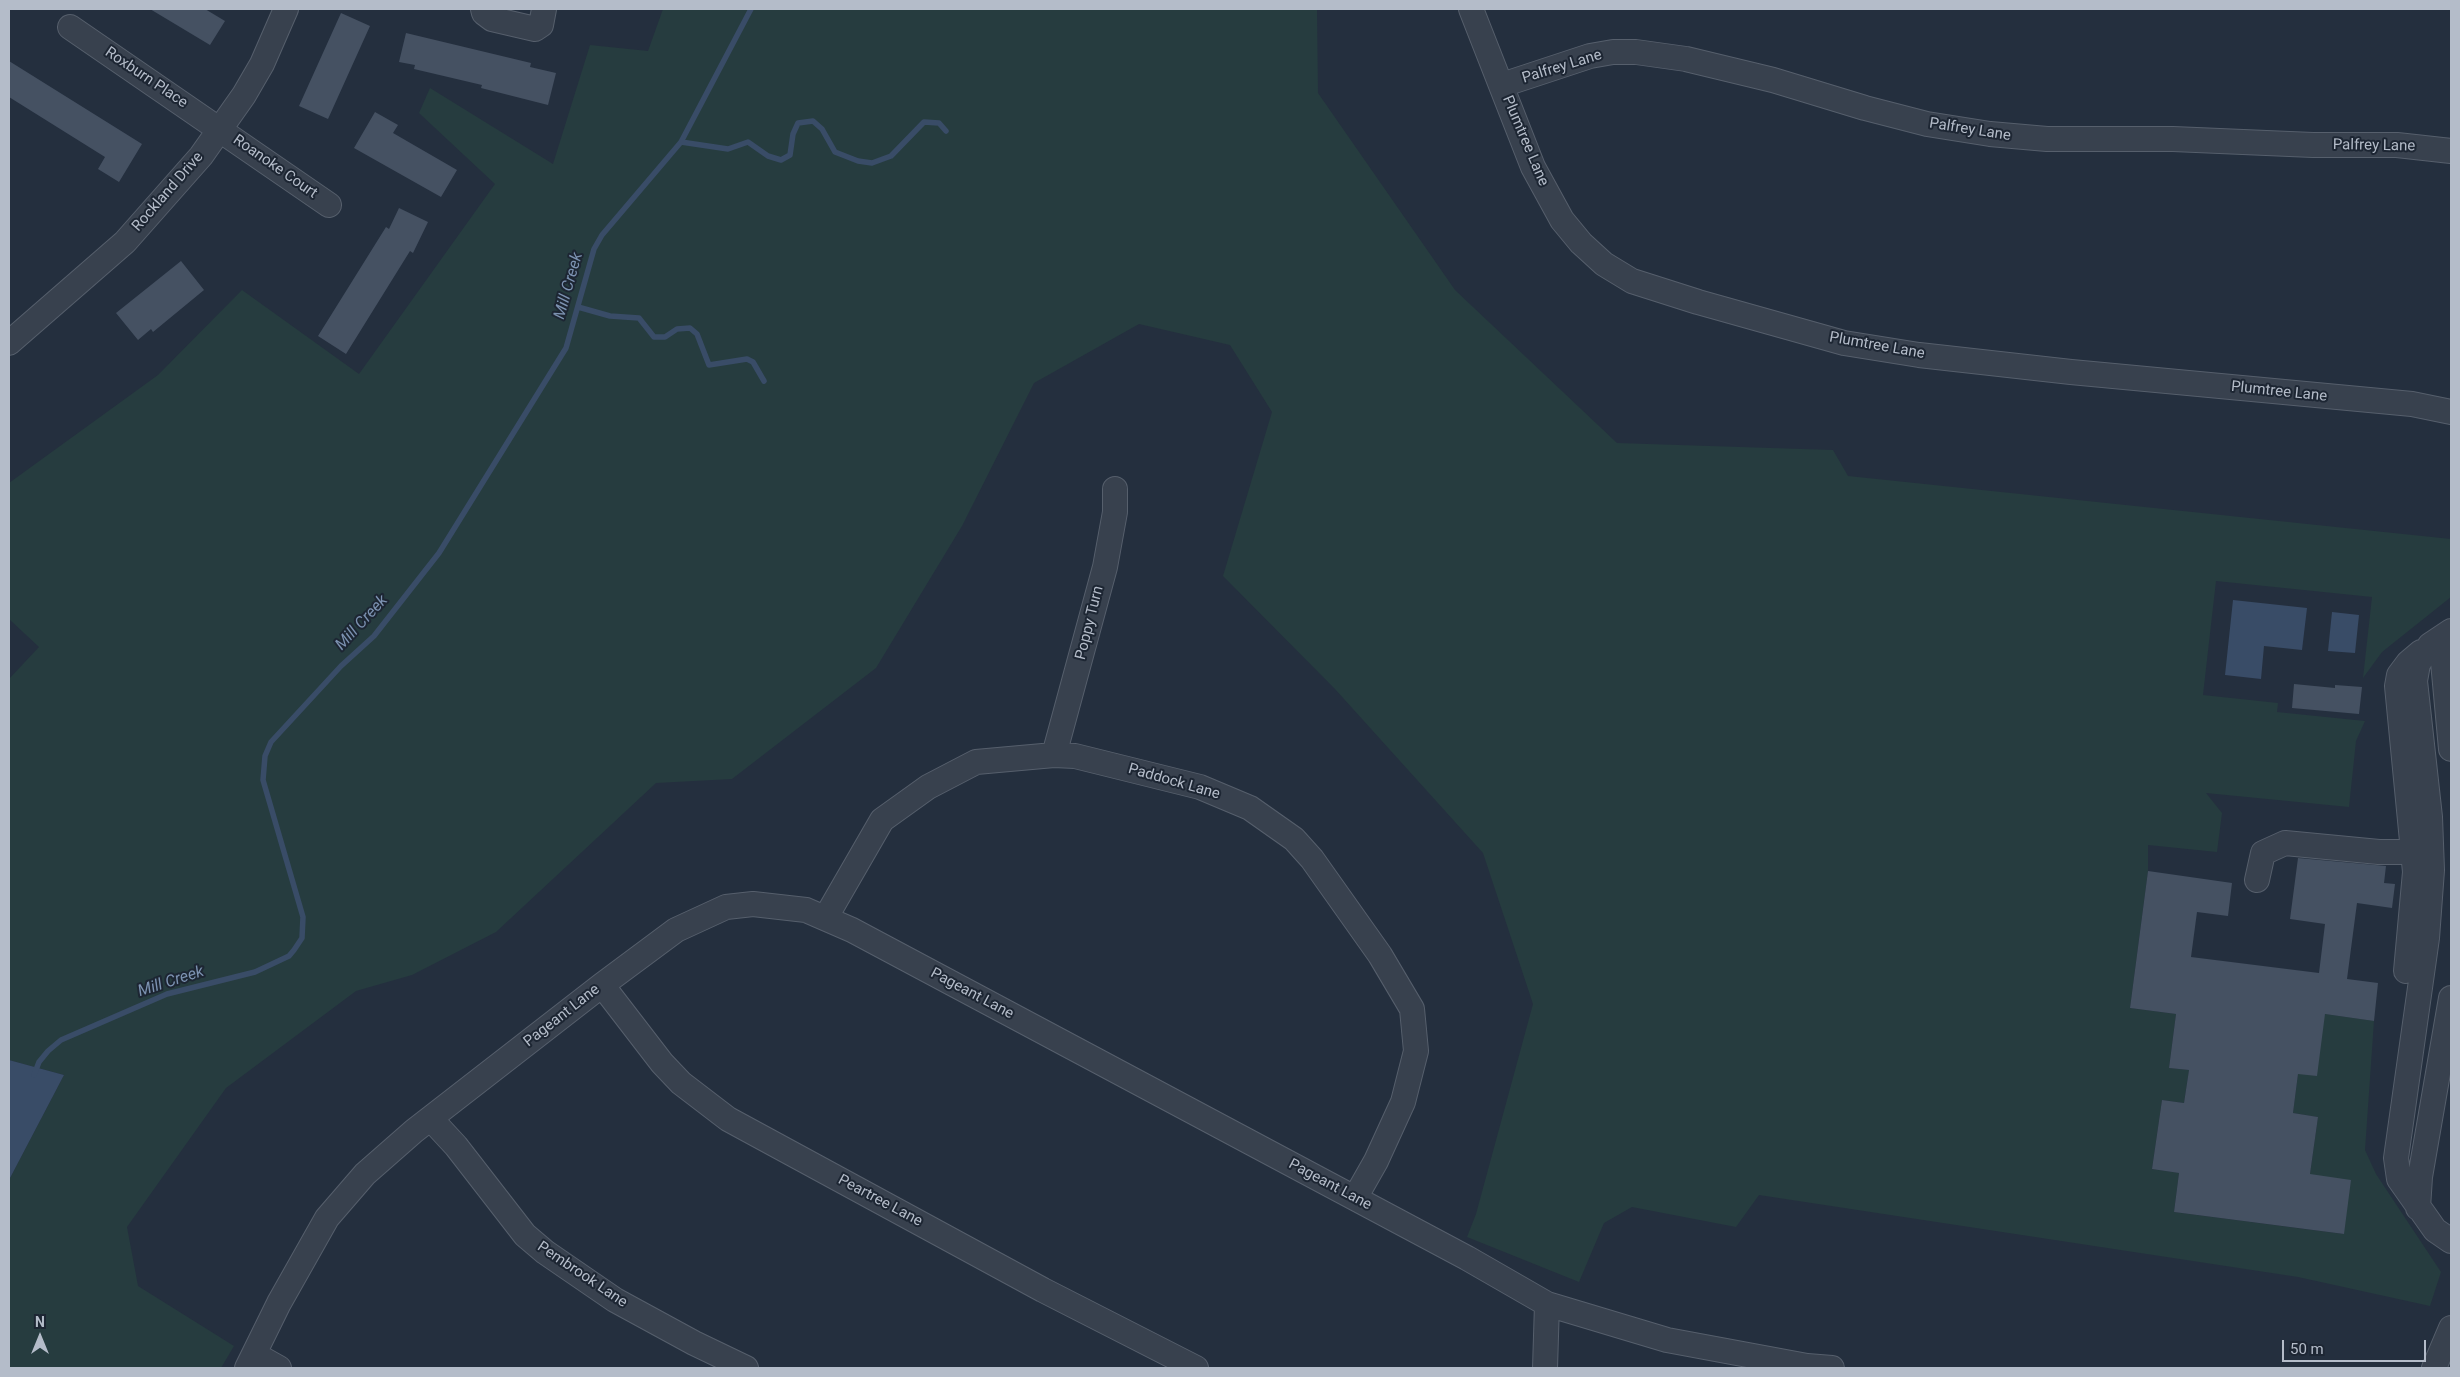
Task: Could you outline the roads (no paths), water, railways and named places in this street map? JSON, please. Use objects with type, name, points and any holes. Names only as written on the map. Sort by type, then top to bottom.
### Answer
[{"type":"street","name":"Rockland Drive","points":[[9,343],[125,242],[177,184],[221,130],[262,64],[286,9]]},
{"type":"street","points":[[483,9],[484,13],[492,19],[536,29],[541,25],[544,9]]},
{"type":"street","name":"Plumtree Lane","points":[[1471,9],[1533,167],[1562,220],[1581,243],[1604,264],[1632,281],[1698,302],[1844,343],[2070,372],[2412,404],[2451,412]]},
{"type":"street","name":"Roxburn Place","points":[[70,27],[221,130]]},
{"type":"street","name":"Palfrey Lane","points":[[1502,85],[1590,56],[1613,52],[1636,52],[1686,59],[1773,80],[1864,108],[1927,124],[1990,134],[2047,139],[2173,139],[2313,145],[2397,145],[2451,151]]},
{"type":"street","name":"Roanoke Court","points":[[221,130],[329,205]]},
{"type":"street","name":"Poppy Turn","points":[[1054,755],[1105,567],[1117,499],[1115,489]]},
{"type":"street","points":[[2441,639],[2451,750]]},
{"type":"street","points":[[2441,639],[2408,663],[2399,675],[2397,686],[2415,872],[2408,956],[2381,1147],[2382,1158],[2389,1170],[2399,1179],[2435,1230],[2451,1241]]},
{"type":"street","points":[[2399,1179],[2397,1144],[2427,938],[2432,870],[2430,817],[2414,681],[2418,664],[2441,639]]},
{"type":"street","name":"Paddock Lane","points":[[826,917],[882,820],[928,787],[976,762],[1054,755],[1097,761],[1200,787],[1250,808],[1294,839],[1312,859],[1380,955],[1412,1009],[1416,1050],[1403,1102],[1374,1167],[1355,1198]]},
{"type":"street","points":[[2257,880],[2263,853],[2285,843],[2379,852],[2413,852]]},
{"type":"street","name":"Pageant Lane","points":[[250,1361],[279,1303],[327,1218],[365,1174],[431,1119],[602,985],[676,930],[726,907],[753,904],[806,910],[826,917],[1467,1258],[1547,1304],[1667,1340],[1807,1367],[1832,1368]]},
{"type":"street","name":"Peartree Lane","points":[[602,985],[662,1063],[681,1083],[728,1119],[1043,1290],[1196,1368]]},
{"type":"street","points":[[2418,1208],[2420,1177],[2451,998]]},
{"type":"street","name":"Pembrook Lane","points":[[431,1119],[456,1146],[525,1235],[545,1252],[615,1300],[746,1368]]},
{"type":"street","points":[[1545,1368],[1547,1304]]},
{"type":"street","points":[[2434,1368],[2451,1328]]},
{"type":"street","points":[[250,1361],[279,1368]]},
{"type":"water","points":[[2233,600],[2307,608],[2302,650],[2264,646],[2261,679],[2225,675]]},
{"type":"water","points":[[2332,612],[2359,615],[2355,653],[2328,651]]},
{"type":"water","points":[[9,1060],[64,1075],[9,1180]]},
{"type":"waterway","name":"Mill Creek","points":[[34,1075],[39,1062],[61,1040],[167,994],[255,972],[289,956],[294,950],[302,938],[303,917],[263,780],[265,756],[271,742],[341,666],[374,636],[439,553],[566,348],[594,249],[602,235],[681,142],[751,9]]},
{"type":"waterway","points":[[681,142],[728,149],[748,142],[768,156],[781,160],[790,155],[793,134],[798,123],[813,121],[822,129],[835,152],[858,161],[872,163],[891,156],[924,122],[939,123],[946,131]]},
{"type":"waterway","points":[[578,307],[610,316],[639,318],[654,337],[665,337],[677,329],[690,328],[697,334],[709,365],[747,359],[753,362],[764,381]]}]
